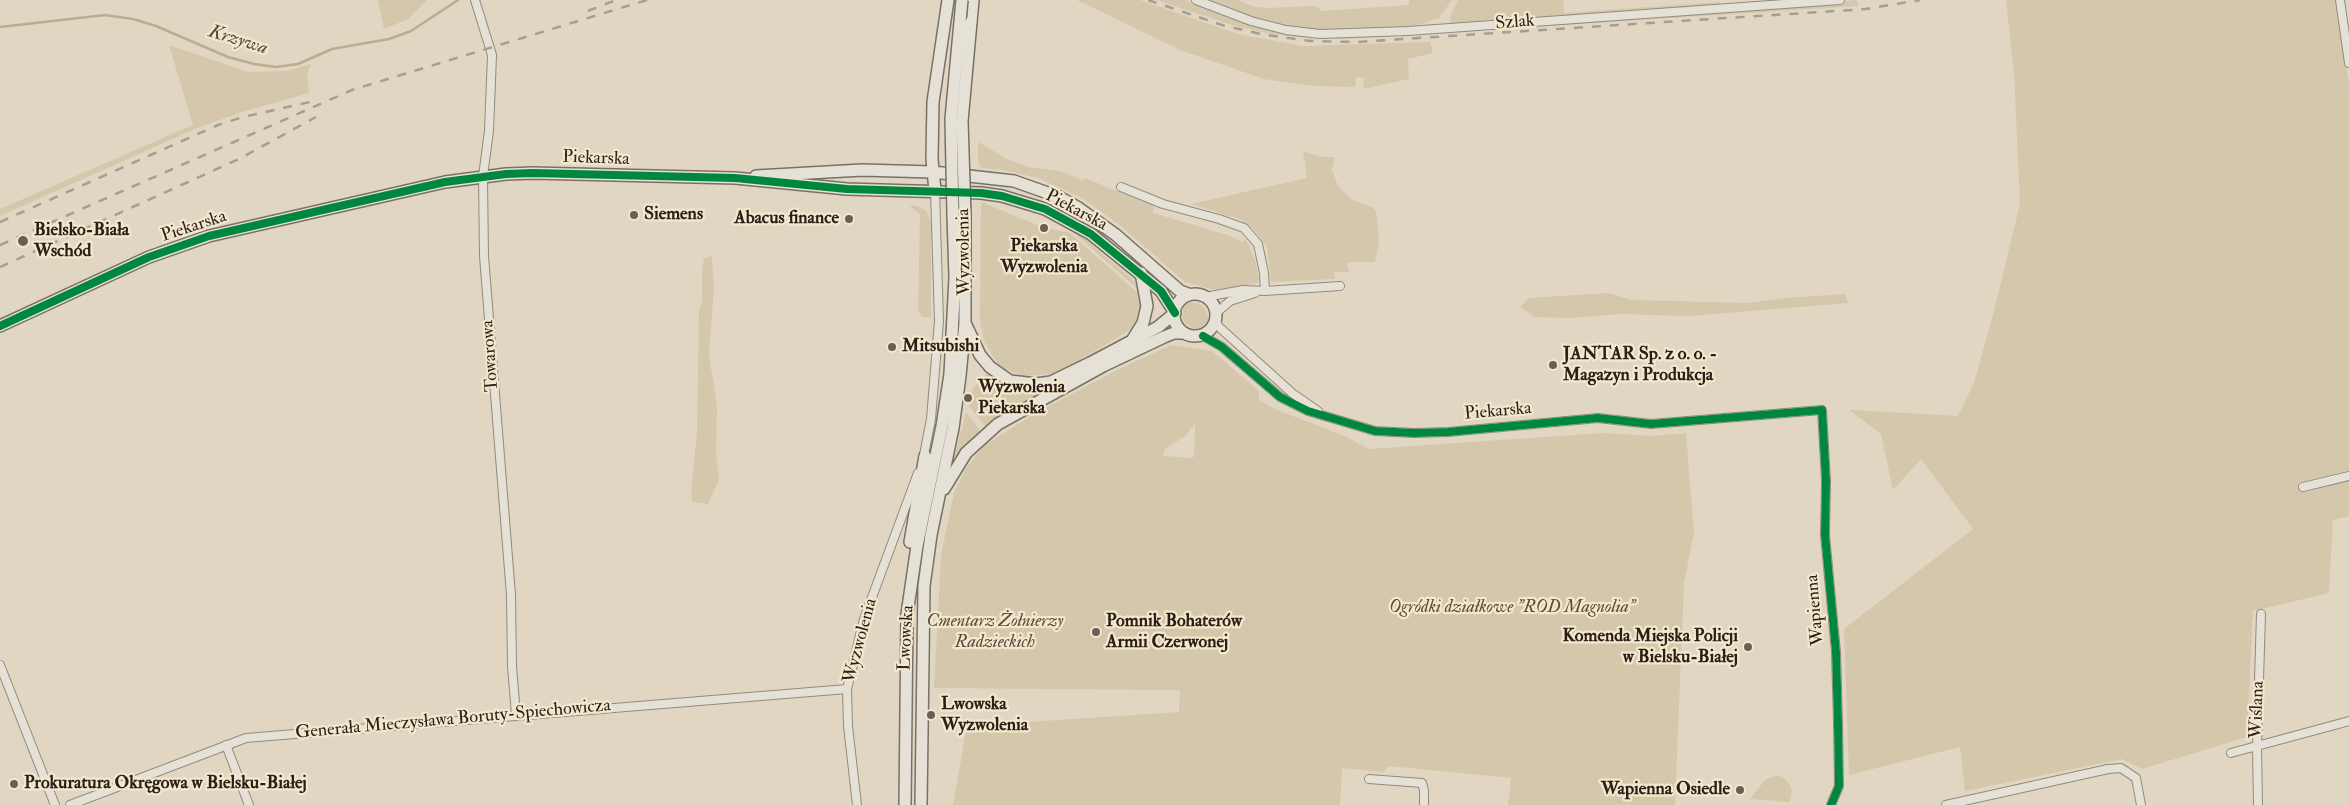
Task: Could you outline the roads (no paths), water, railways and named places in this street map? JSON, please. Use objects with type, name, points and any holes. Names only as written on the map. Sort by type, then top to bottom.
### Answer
[{"type":"main road","points":[[935,191],[933,172],[934,88],[948,0]]},
{"type":"main road","name":"Wyzwolenia","points":[[938,502],[956,409],[965,323],[951,119],[962,0]]},
{"type":"main road","name":"Wyzwolenia","points":[[932,473],[946,399],[952,348],[962,121],[973,0]]},
{"type":"main road","name":"Piekarska","points":[[735,178],[780,173],[850,170],[933,172],[1014,182],[1059,197],[1097,220],[1180,291],[1188,294]]},
{"type":"main road","name":"Piekarska","points":[[0,326],[149,257],[196,240],[412,189],[484,176],[533,173],[735,178],[839,188],[935,191],[1002,196],[1045,209],[1091,234],[1161,291],[1175,313]]},
{"type":"main road","points":[[1132,340],[1143,323],[1147,306],[1141,273]]},
{"type":"main road","points":[[1188,294],[1197,294],[1205,297],[1212,303],[1215,317],[1209,331],[1203,336],[1190,336],[1175,325],[1177,304],[1188,294]]},
{"type":"main road","points":[[965,323],[980,355],[990,367],[1010,381],[1022,384],[1051,382],[1158,326],[1175,313]]},
{"type":"main road","points":[[938,502],[966,453],[998,424],[1103,366],[1164,337],[1174,333],[1184,333]]},
{"type":"main road","points":[[911,580],[907,561],[925,456]]},
{"type":"main road","name":"Lwowska","points":[[905,805],[906,661],[911,580],[932,473]]},
{"type":"main road","name":"Lwowska","points":[[921,805],[924,586],[938,502]]},
{"type":"street","name":"Towarowa","points":[[475,0],[492,55],[489,131],[484,176],[484,256],[511,595],[512,666],[516,715]]},
{"type":"street","name":"Szlak","points":[[1196,0],[1251,21],[1286,30],[1320,34],[1408,31],[1840,0]]},
{"type":"street","points":[[2340,0],[2349,63]]},
{"type":"street","points":[[1120,186],[1162,204],[1219,219],[1244,228],[1258,244],[1264,273],[1265,291]]},
{"type":"street","name":"Wyzwolenia","points":[[857,805],[848,726],[847,688],[864,619],[925,456],[931,419],[939,321],[935,191]]},
{"type":"street","points":[[1205,297],[1243,290],[1265,291],[1340,286]]},
{"type":"street","points":[[1215,317],[1230,301],[1265,291]]},
{"type":"street","name":"Piekarska","points":[[1215,317],[1219,327],[1292,393],[1326,416]]},
{"type":"street","name":"Piekarska","points":[[1203,336],[1222,347],[1280,397],[1308,411],[1375,431],[1414,433],[1598,418],[1651,424],[1822,410]]},
{"type":"street","name":"Wapienna","points":[[1822,410],[1826,481],[1825,535],[1836,652],[1838,723],[1839,786],[1831,805]]},
{"type":"street","points":[[2303,487],[2349,476]]},
{"type":"street","name":"Wiślana","points":[[2258,805],[2257,746],[2261,614]]},
{"type":"street","points":[[0,665],[55,805]]},
{"type":"street","name":"Generała Mieczysława Boruty-Spiechowicza","points":[[70,805],[246,738],[847,688]]},
{"type":"street","points":[[2231,753],[2349,721]]},
{"type":"street","points":[[226,745],[249,805]]},
{"type":"street","points":[[1946,805],[2108,768],[2122,768],[2136,778],[2139,785],[2141,805]]},
{"type":"street","points":[[1369,779],[1422,782],[1424,805]]},
{"type":"waterway","name":"Krzywa","points":[[0,27],[105,15],[133,19],[156,26],[228,57],[254,64],[276,67],[298,64],[332,49],[389,39],[411,31],[458,0]]},
{"type":"railway","points":[[588,11],[616,0]]},
{"type":"railway","points":[[0,245],[352,90],[647,0]]},
{"type":"railway","points":[[1148,0],[1225,26],[1266,35],[1311,41],[1357,42],[1866,9],[1920,0]]},
{"type":"railway","points":[[0,222],[218,125],[243,117],[310,102]]},
{"type":"railway","points":[[0,267],[239,159],[316,117]]},
{"type":"place","name":"Siemens","points":[[634,215]]},
{"type":"place","name":"Abacus finance","points":[[849,219]]},
{"type":"place","name":"Piekarska Wyzwolenia","points":[[1044,228]]},
{"type":"place","name":"Bielsko-Biała Wschód","points":[[23,241]]},
{"type":"place","name":"Mitsubishi","points":[[892,347]]},
{"type":"place","name":"JANTAR Sp. z o. o. - Magazyn i Produkcja","points":[[1553,365]]},
{"type":"place","name":"Wyzwolenia Piekarska","points":[[968,398]]},
{"type":"place","name":"Pomnik Bohaterów Armii Czerwonej","points":[[1096,632]]},
{"type":"place","name":"Komenda Miejska Policji w Bielsku-Białej","points":[[1748,647]]},
{"type":"place","name":"Lwowska Wyzwolenia","points":[[931,715]]},
{"type":"place","name":"Prokuratura Okręgowa w Bielsku-Białej","points":[[14,784]]},
{"type":"place","name":"Wapienna Osiedle","points":[[1740,790]]},
{"type":"park label","name":"Ogródki działkowe \"ROD Magnolia\"","points":[[1512,608]]},
{"type":"park label","name":"Cmentarz Żołnierzy Radzieckich","points":[[995,632]]}]
